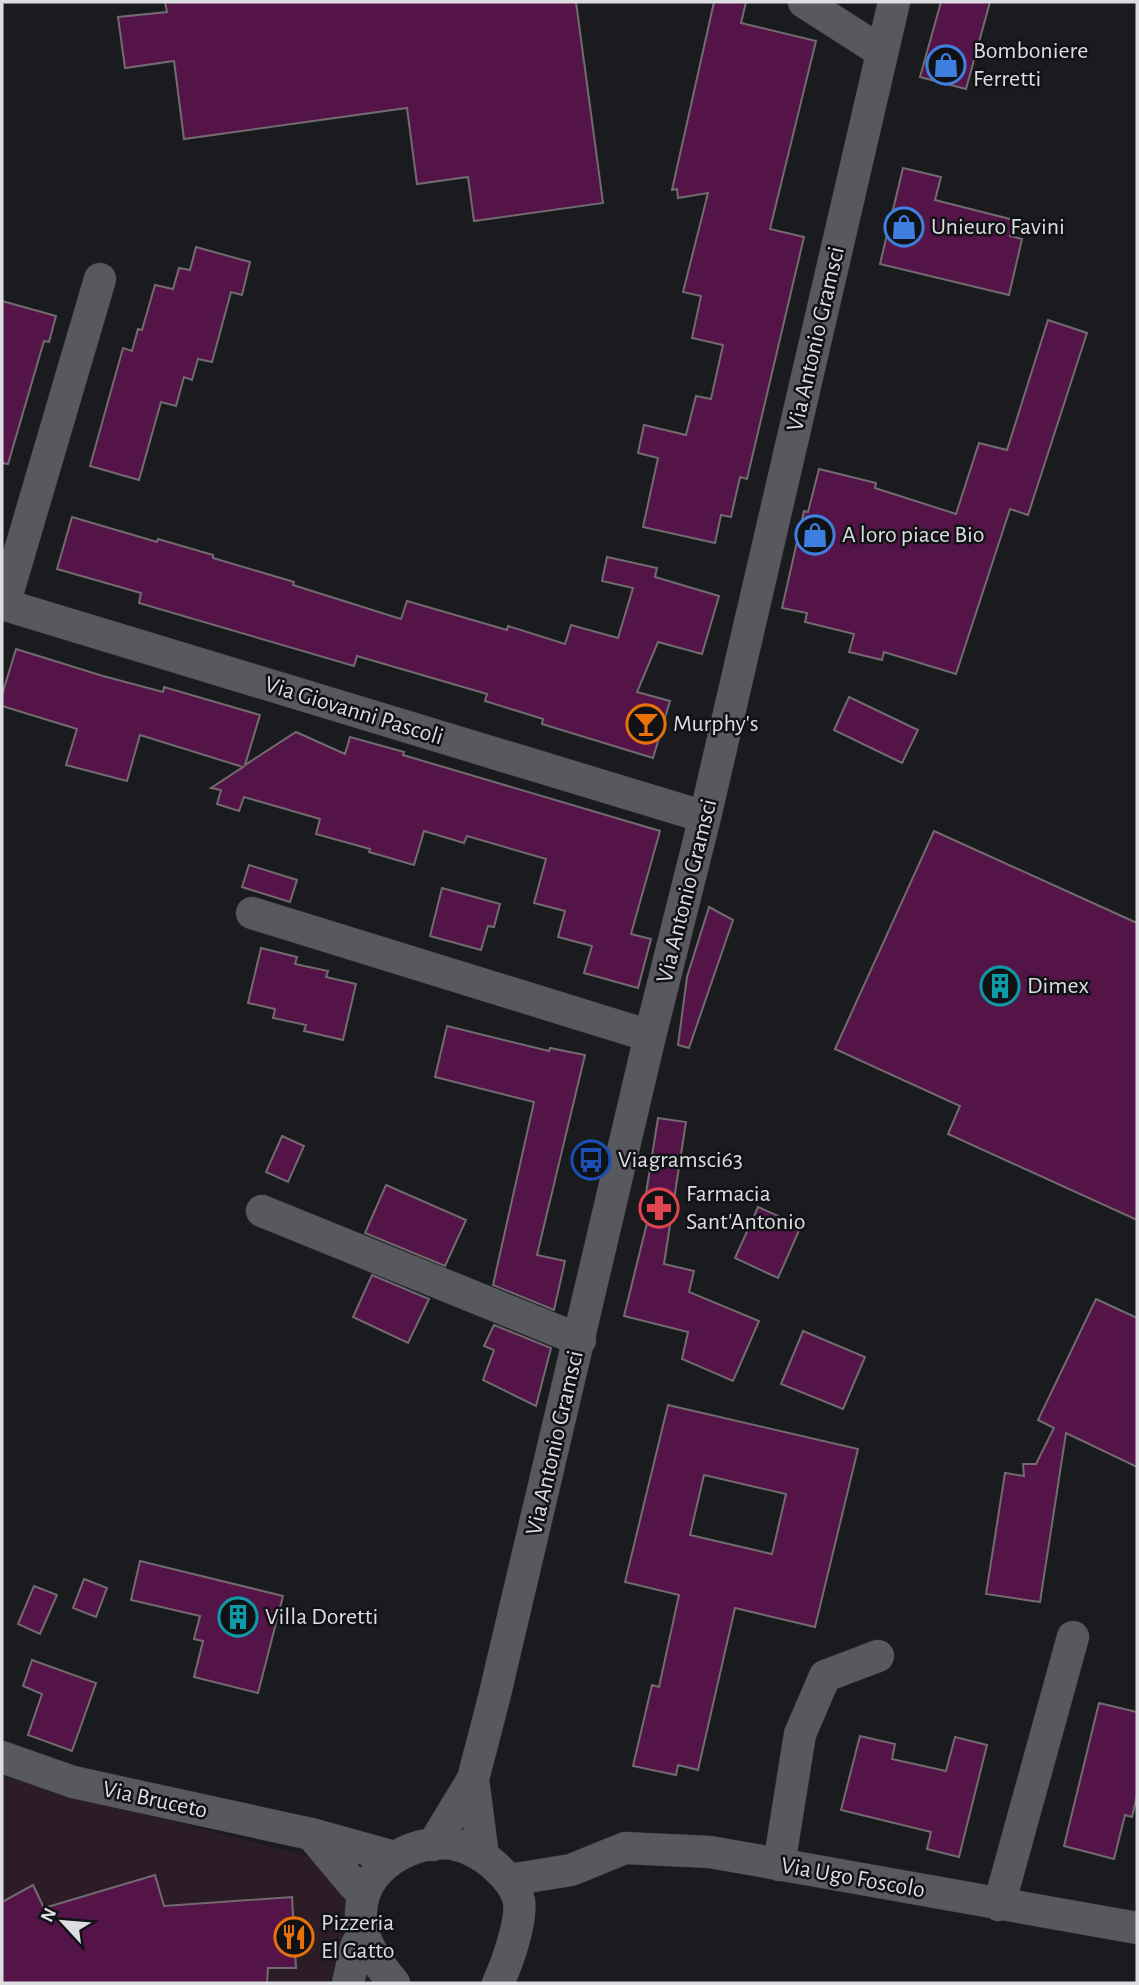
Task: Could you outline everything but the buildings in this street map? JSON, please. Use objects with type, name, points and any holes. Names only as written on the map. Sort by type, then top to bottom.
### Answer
[{"type":"street","points":[[804,2],[883,52]]},
{"type":"street","name":"Via Antonio Gramsci","points":[[433,1844],[472,1779],[705,817],[894,2]]},
{"type":"street","points":[[3,604],[100,279]]},
{"type":"street","name":"Via Giovanni Pascoli","points":[[3,604],[705,817]]},
{"type":"street","points":[[252,913],[650,1037]]},
{"type":"street","points":[[262,1211],[580,1340]]},
{"type":"street","points":[[999,1905],[1073,1637]]},
{"type":"street","points":[[779,1865],[800,1734],[825,1676],[878,1656]]},
{"type":"street","name":"Via Bruceto","points":[[2,1757],[74,1782],[311,1834],[394,1857]]},
{"type":"street","name":"Via Antonio Gramsci","points":[[472,1779],[482,1856]]},
{"type":"street","points":[[311,1834],[364,1894]]},
{"type":"street","points":[[394,1983],[375,1961],[363,1933],[361,1912],[364,1894],[374,1874],[394,1857],[433,1844],[454,1844],[482,1856],[509,1880],[519,1901],[517,1926],[498,1983]]},
{"type":"street","name":"Via Ugo Foscolo","points":[[509,1880],[571,1870],[625,1848],[710,1852],[1137,1928]]},
{"type":"street","name":"Via Ugo Foscolo","points":[[517,1926],[571,1870]]},
{"type":"street","points":[[348,1983],[356,1947],[363,1933]]},
{"type":"shaded area","points":[[2,1776],[340,1865],[370,1983],[2,1983]]},
{"type":"place","name":"Bomboniere Ferretti","points":[[946,65]]},
{"type":"place","name":"Unieuro Favini","points":[[904,227]]},
{"type":"place","name":"A loro piace Bio","points":[[815,535]]},
{"type":"place","name":"Murphy's","points":[[646,724]]},
{"type":"place","name":"Dimex","points":[[1000,986]]},
{"type":"place","name":"Viagramsci63","points":[[591,1160]]},
{"type":"place","name":"Farmacia Sant'Antonio","points":[[659,1208]]},
{"type":"place","name":"Villa Doretti","points":[[238,1617]]},
{"type":"place","name":"Pizzeria El Gatto","points":[[294,1937]]}]
